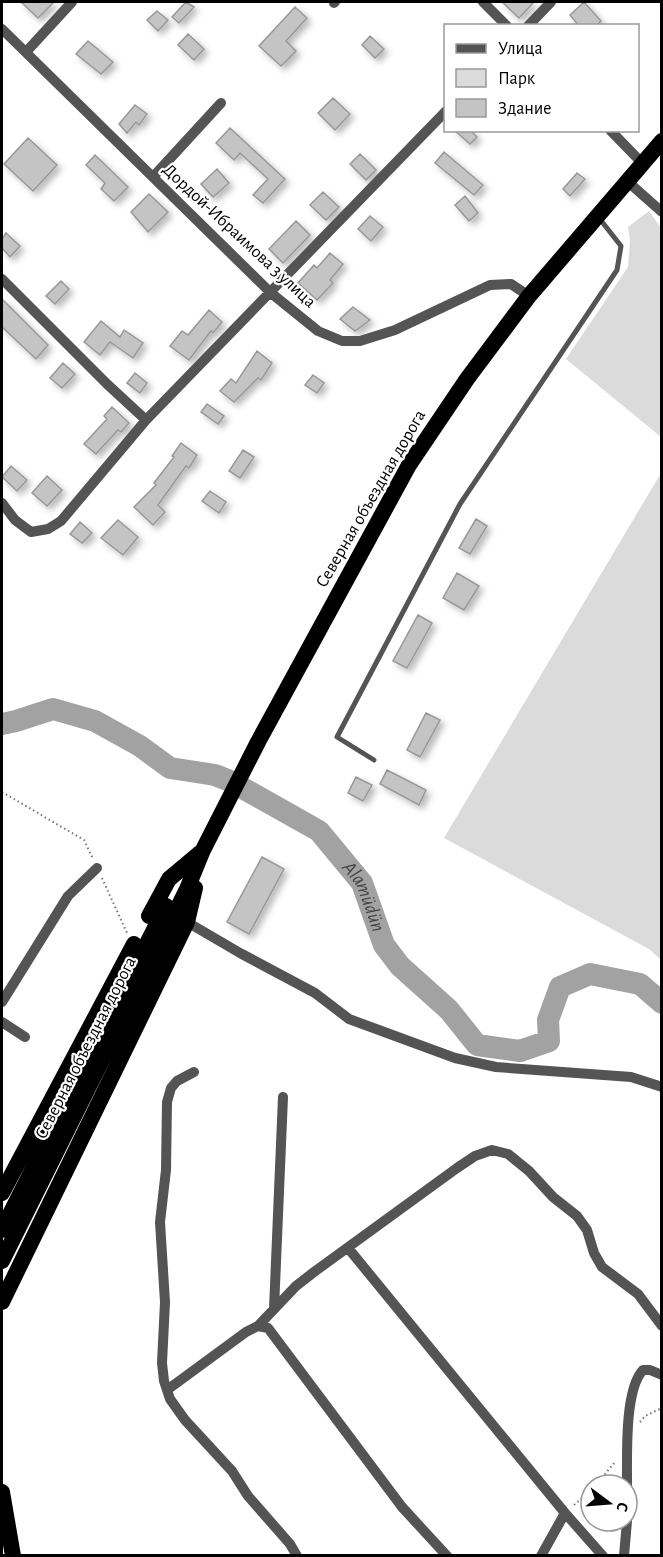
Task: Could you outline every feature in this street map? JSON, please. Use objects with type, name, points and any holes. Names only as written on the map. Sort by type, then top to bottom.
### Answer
[{"type":"highway","name":"Северная объездная дорога","points":[[2,1261],[258,742],[409,465],[467,379],[529,296],[662,141]]},
{"type":"highway","name":"Северная объездная дорога","points":[[2,1230],[178,883],[206,844]]},
{"type":"highway","points":[[2,1302],[187,922],[206,844]]},
{"type":"highway","points":[[2,1193],[169,879],[206,844]]},
{"type":"highway","points":[[2,1491],[13,1556]]},
{"type":"street","points":[[26,52],[72,2]]},
{"type":"street","points":[[483,2],[505,24]]},
{"type":"street","points":[[530,24],[551,2]]},
{"type":"street","name":"Дордой-Ибраимова 3 улица","points":[[2,29],[271,293],[318,331],[342,341],[360,340],[395,330],[490,285],[511,284],[529,296]]},
{"type":"street","points":[[153,177],[221,103]]},
{"type":"street","points":[[2,503],[15,520],[31,532],[48,529],[61,521],[146,420],[444,113]]},
{"type":"street","points":[[612,132],[642,163]]},
{"type":"street","points":[[627,181],[662,212]]},
{"type":"street","points":[[2,279],[146,420]]},
{"type":"street","points":[[2,1002],[68,896],[97,868]]},
{"type":"street","points":[[187,922],[315,993],[349,1019],[455,1058],[496,1067],[631,1077],[662,1087]]},
{"type":"street","points":[[2,1022],[25,1037]]},
{"type":"street","points":[[194,1072],[177,1081],[171,1088],[167,1102],[166,1170],[160,1222],[165,1302],[162,1363],[171,1399],[185,1420],[232,1471],[248,1496],[290,1544],[297,1556]]},
{"type":"street","points":[[274,1309],[283,1097]]},
{"type":"street","points":[[168,1390],[246,1332],[258,1326],[296,1287],[348,1248],[475,1156],[492,1150],[508,1154],[576,1216],[587,1230],[594,1254],[602,1267],[638,1294],[662,1326]]},
{"type":"street","points":[[348,1248],[565,1513],[603,1556]]},
{"type":"street","points":[[258,1326],[268,1328],[402,1507],[447,1556]]},
{"type":"street","points":[[628,1473],[630,1400],[638,1376],[643,1370],[662,1375]]},
{"type":"street","points":[[541,1556],[565,1513]]},
{"type":"street","points":[[624,1556],[626,1533]]},
{"type":"lane","points":[[374,760],[337,737],[460,504],[617,270],[621,246],[597,215]]},
{"type":"path","points":[[2,792],[84,840],[133,946]]},
{"type":"path","points":[[565,1513],[579,1501]]},
{"type":"green space","points":[[649,211],[661,228],[661,437],[566,359],[628,267],[630,241],[628,227]]},
{"type":"green space","points":[[661,473],[661,960],[649,949],[444,838]]},
{"type":"building","points":[[21,2],[54,2],[38,18]]},
{"type":"building","points":[[186,2],[194,7],[179,23],[172,17]]},
{"type":"building","points":[[502,2],[534,2],[519,18]]},
{"type":"building","points":[[584,2],[601,21],[598,24],[577,24],[570,15]]},
{"type":"building","points":[[295,7],[307,18],[286,41],[296,51],[281,66],[259,46]]},
{"type":"building","points":[[157,11],[168,20],[158,31],[147,20]]},
{"type":"building","points":[[188,34],[204,49],[194,60],[178,45]]},
{"type":"building","points":[[370,36],[384,49],[375,58],[362,45]]},
{"type":"building","points":[[88,41],[113,62],[101,74],[76,54]]},
{"type":"building","points":[[333,98],[350,114],[335,130],[318,113]]},
{"type":"building","points":[[135,105],[147,114],[139,125],[136,122],[127,133],[119,124]]},
{"type":"building","points":[[230,128],[285,179],[263,203],[253,195],[268,179],[240,153],[234,160],[216,143]]},
{"type":"building","points":[[456,132],[472,132],[477,137],[470,144]]},
{"type":"building","points":[[28,138],[57,165],[33,191],[4,164]]},
{"type":"building","points":[[444,152],[483,185],[474,195],[435,163]]},
{"type":"building","points":[[360,154],[376,170],[366,180],[350,164]]},
{"type":"building","points":[[95,155],[128,187],[114,201],[101,189],[105,183],[86,165]]},
{"type":"building","points":[[217,169],[229,183],[213,197],[201,184]]},
{"type":"building","points":[[577,173],[585,179],[570,196],[563,189]]},
{"type":"building","points":[[323,192],[339,207],[326,220],[310,205]]},
{"type":"building","points":[[149,194],[168,212],[148,232],[131,212]]},
{"type":"building","points":[[465,196],[478,213],[469,221],[455,205]]},
{"type":"building","points":[[370,216],[383,227],[371,241],[358,229]]},
{"type":"building","points":[[296,221],[310,235],[283,263],[269,249]]},
{"type":"building","points":[[6,233],[20,246],[10,257],[2,248],[2,239]]},
{"type":"building","points":[[330,253],[343,264],[330,280],[333,283],[317,300],[298,283],[314,265],[317,268]]},
{"type":"building","points":[[61,281],[69,289],[55,304],[46,296]]},
{"type":"building","points":[[2,299],[48,345],[36,359],[2,327]]},
{"type":"building","points":[[353,307],[370,320],[355,331],[340,319]]},
{"type":"building","points":[[209,310],[222,322],[213,333],[211,331],[189,360],[170,346],[182,331],[188,335]]},
{"type":"building","points":[[101,321],[120,337],[124,330],[143,343],[133,358],[110,342],[100,355],[84,342]]},
{"type":"building","points":[[257,351],[272,363],[261,380],[258,378],[234,402],[220,391],[231,379],[236,383]]},
{"type":"building","points":[[63,363],[75,374],[62,388],[50,378]]},
{"type":"building","points":[[135,373],[147,383],[140,393],[127,383]]},
{"type":"building","points":[[313,375],[324,383],[317,393],[305,385]]},
{"type":"building","points":[[207,404],[224,416],[218,424],[201,412]]},
{"type":"building","points":[[112,407],[129,423],[121,432],[118,430],[96,454],[84,444],[107,419],[104,416]]},
{"type":"building","points":[[181,443],[197,455],[189,468],[186,466],[158,505],[165,512],[153,525],[134,507],[156,485],[154,483],[174,457],[172,456]]},
{"type":"building","points":[[243,450],[254,457],[240,478],[229,471]]},
{"type":"building","points":[[11,466],[27,480],[17,491],[2,477]]},
{"type":"building","points":[[47,476],[62,490],[47,506],[32,493]]},
{"type":"building","points":[[210,491],[226,502],[219,513],[202,501]]},
{"type":"building","points":[[476,519],[487,526],[470,554],[459,548]]},
{"type":"building","points":[[118,520],[138,537],[123,555],[101,538]]},
{"type":"building","points":[[80,522],[92,533],[82,543],[70,534]]},
{"type":"building","points":[[457,573],[479,586],[464,610],[443,598]]},
{"type":"building","points":[[418,615],[432,623],[407,668],[393,661]]},
{"type":"building","points":[[426,713],[440,720],[420,757],[407,750]]},
{"type":"building","points":[[387,770],[426,790],[419,805],[380,784]]},
{"type":"building","points":[[356,777],[372,785],[363,801],[348,793]]},
{"type":"building","points":[[262,857],[284,869],[249,934],[227,922]]},
{"type":"waterway","name":"Alamüdün","points":[[2,724],[53,709],[95,721],[140,746],[170,768],[215,775],[230,781],[319,831],[362,883],[384,945],[400,966],[449,1010],[477,1045],[520,1051],[549,1041],[548,1020],[560,987],[590,974],[640,984],[662,1003]]}]
